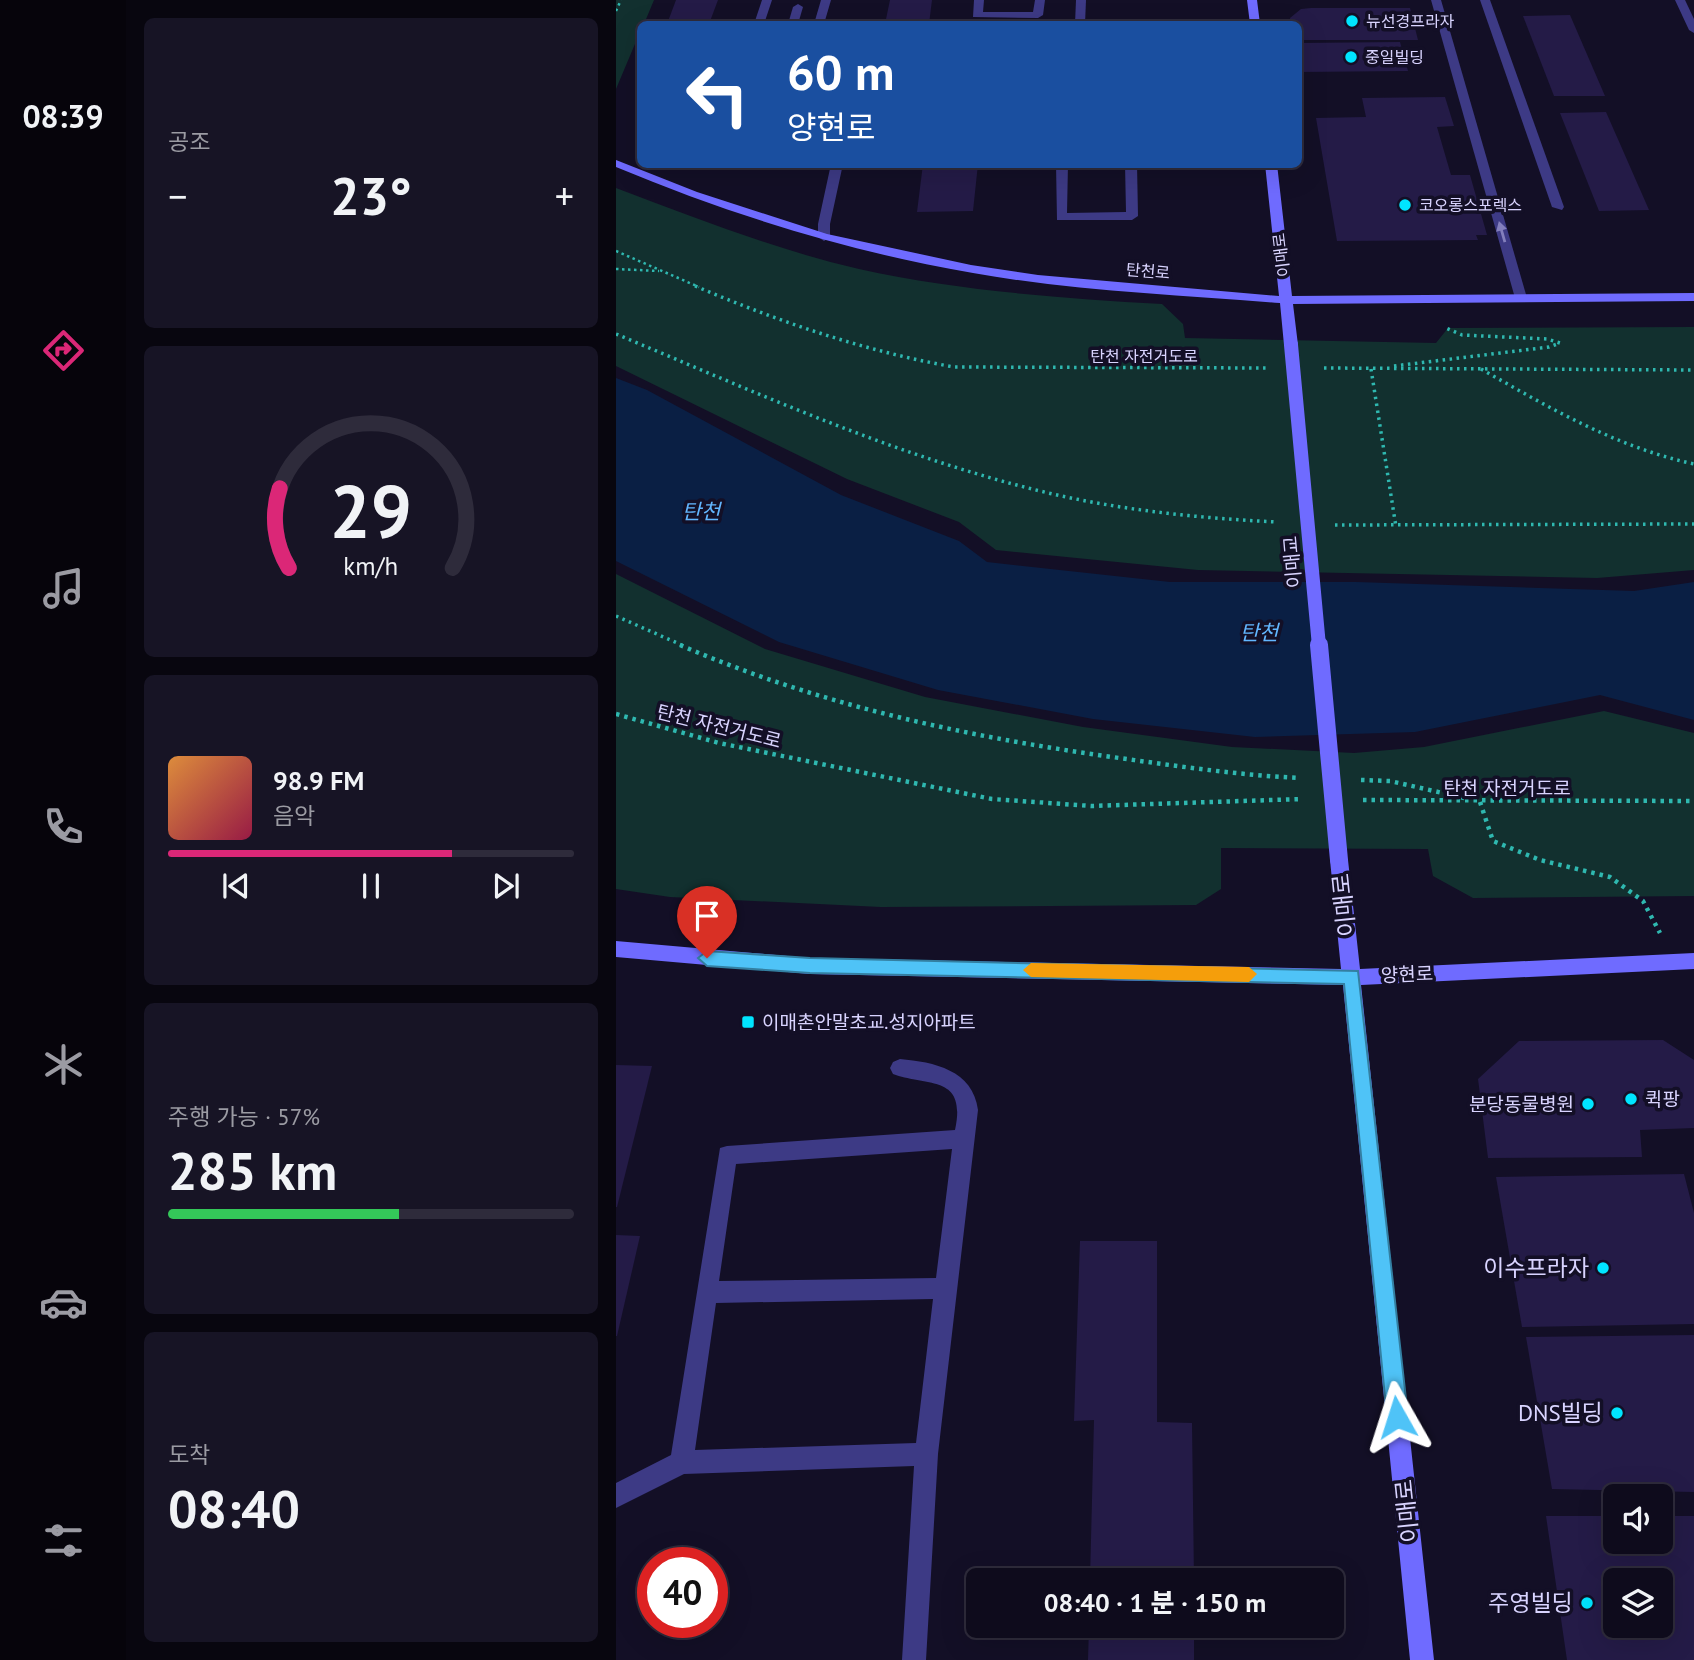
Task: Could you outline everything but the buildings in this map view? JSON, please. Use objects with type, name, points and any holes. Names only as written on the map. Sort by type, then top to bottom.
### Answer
[{"type":"main road","points":[[1252,0],[1255,21]]},
{"type":"main road","name":"탄천로","points":[[616,163],[693,195],[824,237],[971,269],[1038,279],[1286,300],[1694,298]]},
{"type":"main road","name":"이매로","points":[[1271,168],[1291,345]]},
{"type":"main road","name":"이매교","points":[[1291,345],[1339,860]]},
{"type":"main road","name":"이매로","points":[[1339,860],[1422,1660]]},
{"type":"main road","name":"양현로","points":[[616,949],[810,966],[1352,977],[1685,961]]},
{"type":"street","points":[[760,21],[767,0]]},
{"type":"street","points":[[821,21],[826,0]]},
{"type":"street","points":[[979,0],[977,15],[1004,20],[1038,15],[1040,0]]},
{"type":"street","points":[[1436,0],[1521,298]]},
{"type":"street","points":[[1485,0],[1558,208]]},
{"type":"street","points":[[1679,0],[1694,30]]},
{"type":"street","points":[[1080,21],[1081,1]]},
{"type":"street","points":[[1004,20],[1006,3]]},
{"type":"street","points":[[794,21],[798,7]]},
{"type":"street","points":[[824,237],[836,168]]},
{"type":"street","points":[[1062,168],[1060,217],[1132,216],[1131,168]]},
{"type":"street","points":[[900,1068],[928,1070],[955,1082],[968,1105],[926,1454],[914,1660]]},
{"type":"street","points":[[682,1462],[727,1155],[963,1139]]},
{"type":"street","points":[[707,1293],[945,1288]]},
{"type":"street","points":[[616,1496],[682,1462],[926,1454]]},
{"type":"path","points":[[616,10],[621,0]]},
{"type":"path","name":"탄천 자전거도로","points":[[616,251],[805,329],[908,361],[954,368],[1274,368]]},
{"type":"path","points":[[616,269],[663,271]]},
{"type":"path","points":[[1371,368],[1549,347],[1560,343],[1547,339],[1462,335],[1437,324]]},
{"type":"path","points":[[616,334],[857,432],[1008,483],[1074,498],[1160,512],[1287,523]]},
{"type":"path","points":[[1315,368],[1694,370]]},
{"type":"path","points":[[1371,368],[1396,527]]},
{"type":"path","points":[[1480,369],[1581,424],[1633,447],[1694,464]]},
{"type":"path","points":[[1325,525],[1396,527],[1694,524]]},
{"type":"path","points":[[616,616],[678,644],[793,688],[921,723],[1035,747],[1221,772],[1306,778]]},
{"type":"path","name":"탄천 자전거도로","points":[[616,714],[719,743],[992,799],[1091,806],[1314,800]]},
{"type":"path","points":[[1348,780],[1390,781],[1480,802],[1493,841],[1540,860],[1610,877],[1643,901],[1685,961]]},
{"type":"path","name":"탄천 자전거도로","points":[[1356,800],[1694,801]]},
{"type":"green space","points":[[616,0],[654,0],[645,21],[637,21],[637,39],[616,89]]},
{"type":"green space","points":[[616,188],[767,243],[859,269],[972,288],[1162,304],[1183,324],[1185,338],[1436,343],[1448,328],[1694,327],[1694,570],[1597,578],[1198,570],[996,550],[959,522],[847,479],[616,366]]},
{"type":"green space","points":[[616,574],[765,649],[925,697],[1083,727],[1232,747],[1354,753],[1424,747],[1604,711],[1694,733],[1694,896],[1473,898],[1433,876],[1428,849],[1221,848],[1221,889],[1196,905],[881,907],[670,897],[616,889]]},
{"type":"water","name":"탄천","points":[[616,378],[647,390],[841,495],[959,541],[987,562],[1170,582],[1356,582],[1634,591],[1694,582],[1694,720],[1600,695],[1415,732],[1255,737],[1093,719],[938,690],[779,642],[616,561]]},
{"type":"slow traffic","points":[[1031,970],[1249,974]]},
{"type":"place","name":"뉴선경프라자","points":[[1352,21]]},
{"type":"place","name":"중일빌딩","points":[[1351,57]]},
{"type":"place","name":"코오롱스포렉스","points":[[1405,205]]},
{"type":"place","name":"이매촌안말초교.성지아파트","points":[[748,1022]]},
{"type":"place","name":"퀵팡","points":[[1631,1099]]},
{"type":"place","name":"분당동물병원","points":[[1588,1104]]},
{"type":"place","name":"이수프라자","points":[[1603,1268]]},
{"type":"place","name":"DNS빌딩","points":[[1617,1413]]},
{"type":"place","name":"주영빌딩","points":[[1587,1603]]},
{"type":"route","points":[[707,958],[810,966],[1352,977],[1397,1417]]}]
